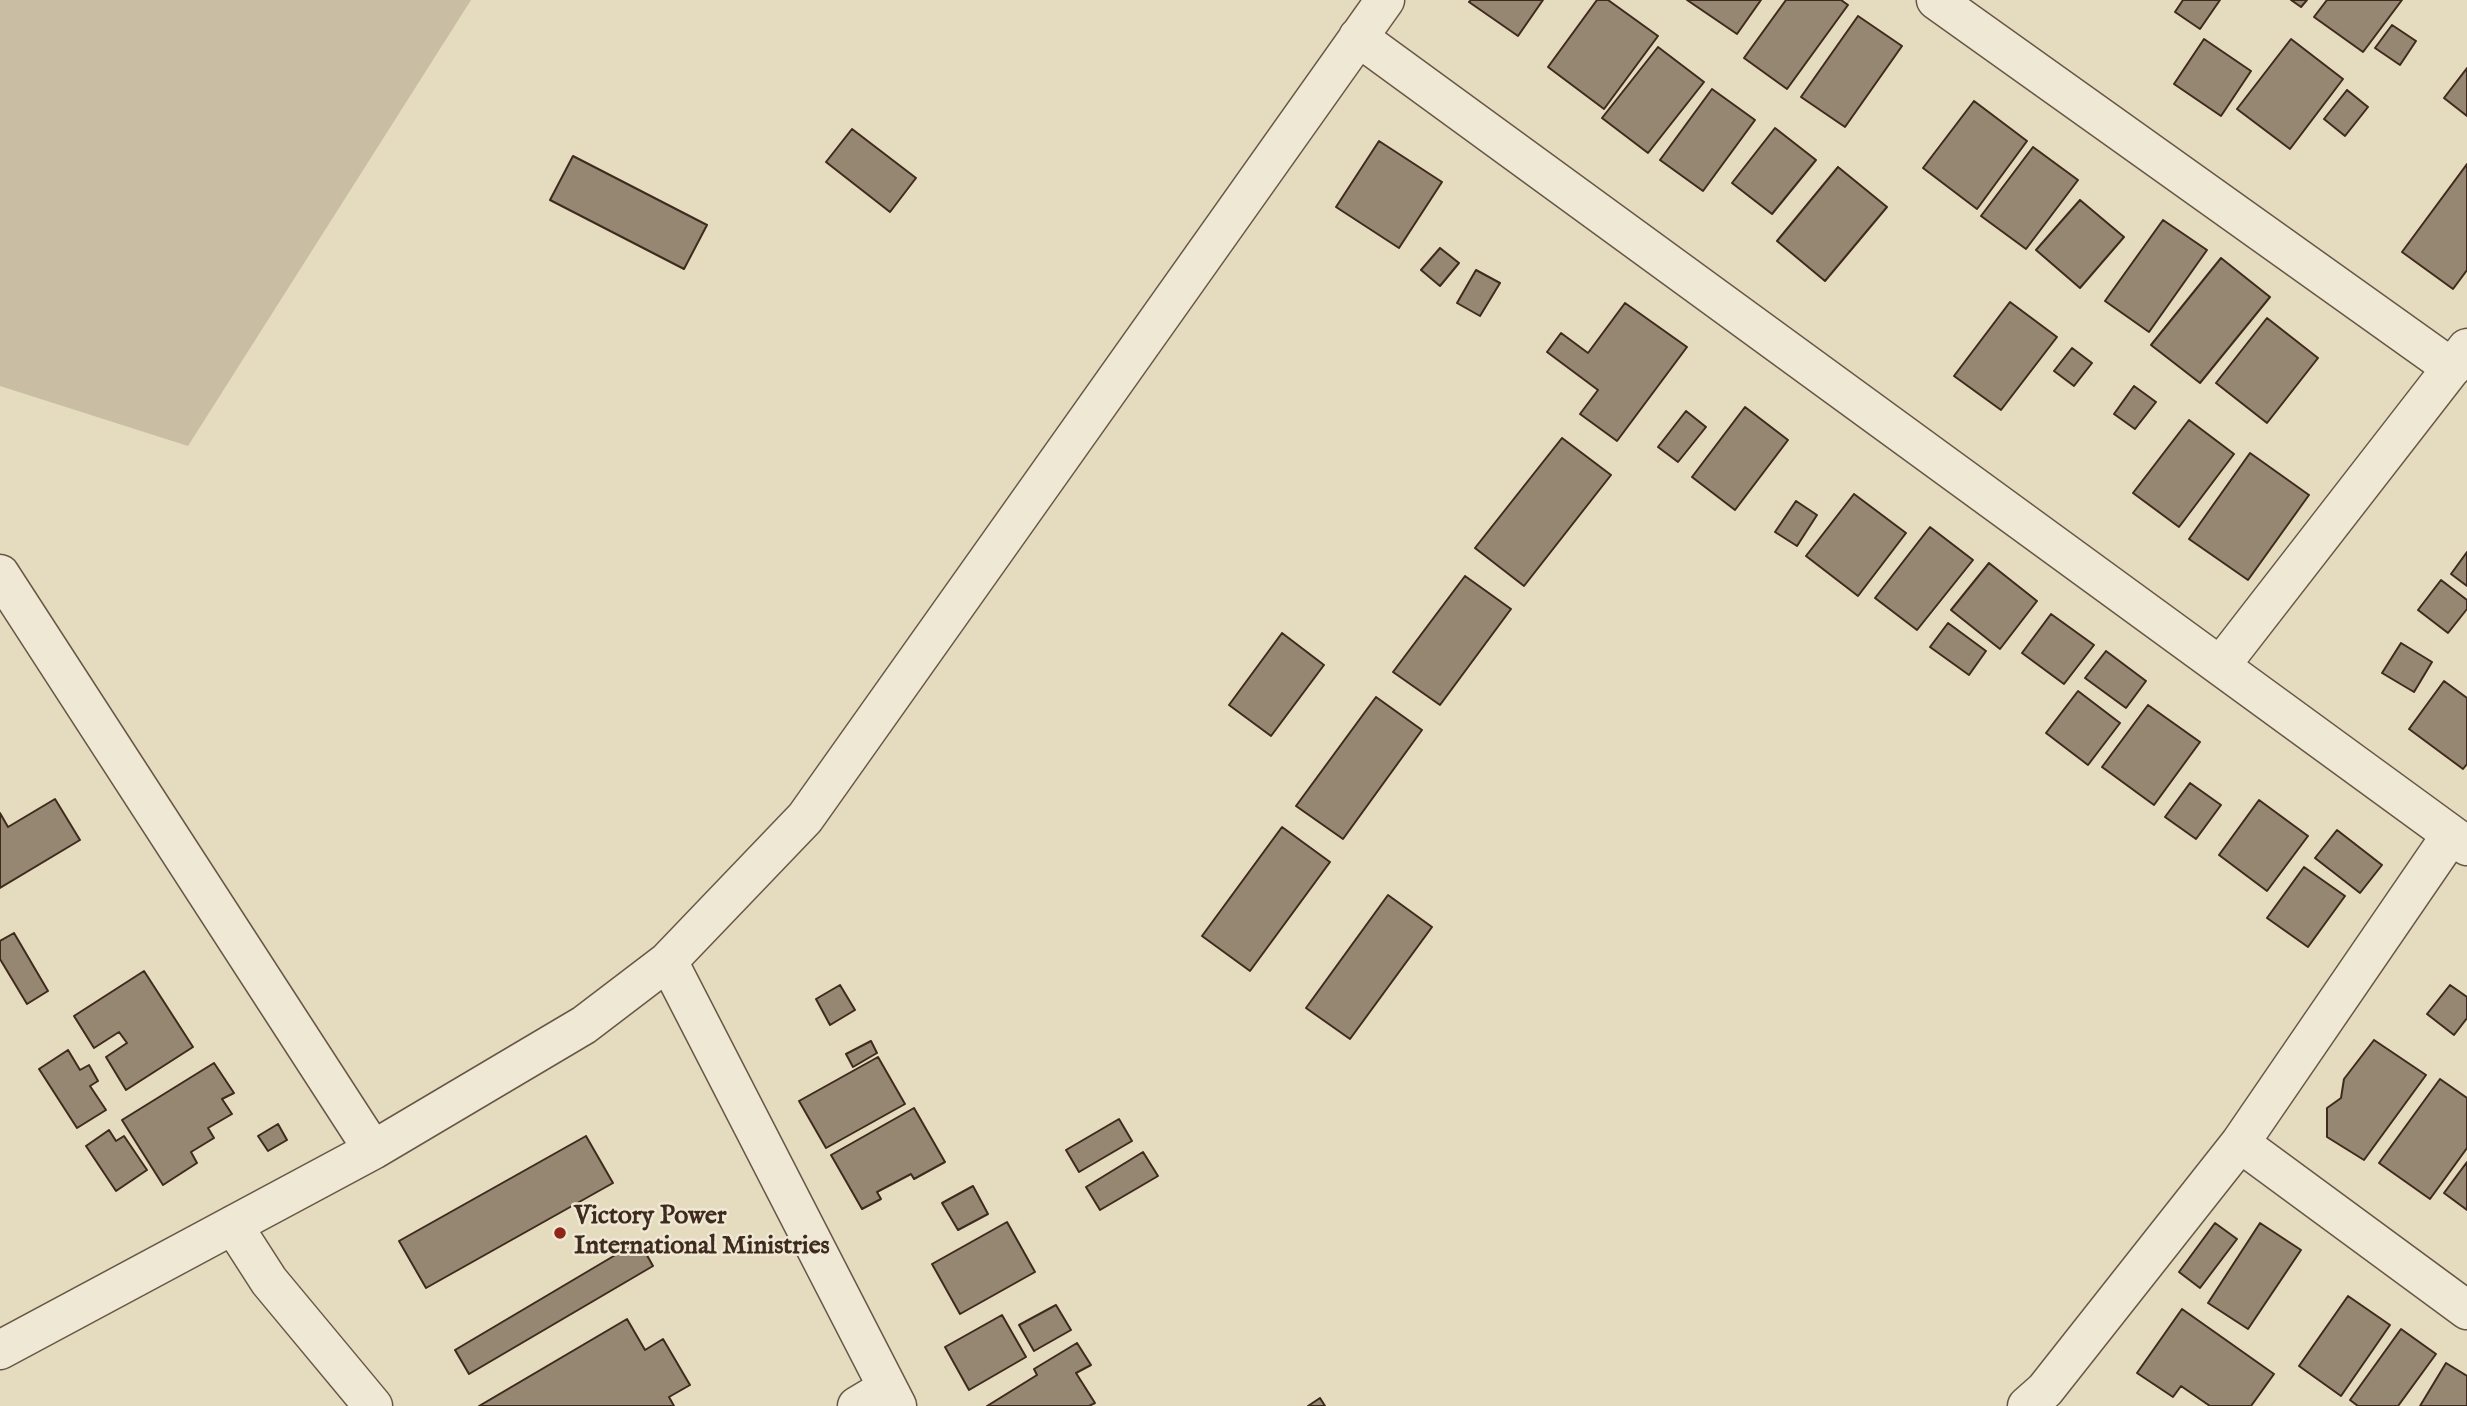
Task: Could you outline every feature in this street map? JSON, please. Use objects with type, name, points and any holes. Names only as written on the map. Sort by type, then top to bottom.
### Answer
[{"type":"street","points":[[0,1350],[373,1150],[584,1025],[668,961],[804,818],[1385,0]]},
{"type":"street","points":[[1936,0],[2459,358],[2221,665]]},
{"type":"street","points":[[1358,37],[2459,841],[2240,1143],[2043,1401]]},
{"type":"street","points":[[0,574],[373,1150]]},
{"type":"street","points":[[668,961],[880,1400]]},
{"type":"street","points":[[2240,1143],[2467,1310]]},
{"type":"street","points":[[233,1225],[269,1281],[373,1406]]},
{"type":"shaded area","points":[[0,0],[471,0],[188,446],[0,386]]},
{"type":"building","points":[[1543,0],[1518,36],[1469,2]]},
{"type":"building","points":[[1597,0],[1608,0],[1658,36],[1604,109],[1548,67]]},
{"type":"building","points":[[1687,0],[1761,0],[1737,34]]},
{"type":"building","points":[[1786,0],[1841,0],[1848,5],[1787,89],[1744,58]]},
{"type":"building","points":[[2183,0],[2220,0],[2200,29],[2175,12]]},
{"type":"building","points":[[2291,0],[2307,0],[2301,7]]},
{"type":"building","points":[[2327,0],[2402,0],[2363,52],[2314,17]]},
{"type":"building","points":[[1858,16],[1902,46],[1845,127],[1801,97]]},
{"type":"building","points":[[2392,25],[2416,41],[2400,65],[2375,48]]},
{"type":"building","points":[[2204,39],[2251,71],[2221,116],[2174,84]]},
{"type":"building","points":[[2291,39],[2343,79],[2290,149],[2237,109]]},
{"type":"building","points":[[1658,47],[1704,82],[1648,153],[1602,118]]},
{"type":"building","points":[[2467,68],[2467,116],[2444,98]]},
{"type":"building","points":[[1712,89],[1755,120],[1703,191],[1660,160]]},
{"type":"building","points":[[2347,90],[2368,107],[2345,136],[2324,119]]},
{"type":"building","points":[[1974,101],[2027,141],[1977,209],[1923,168]]},
{"type":"building","points":[[1775,128],[1816,160],[1772,214],[1732,183]]},
{"type":"building","points":[[852,129],[916,178],[890,212],[826,162]]},
{"type":"building","points":[[1379,141],[1442,182],[1399,248],[1336,207]]},
{"type":"building","points":[[2033,147],[2078,180],[2026,249],[1981,216]]},
{"type":"building","points":[[573,156],[707,225],[684,269],[550,200]]},
{"type":"building","points":[[2467,164],[2467,270],[2453,289],[2402,252]]},
{"type":"building","points":[[1838,167],[1887,207],[1825,281],[1777,241]]},
{"type":"building","points":[[2080,200],[2124,237],[2080,288],[2036,250]]},
{"type":"building","points":[[2163,220],[2207,250],[2149,332],[2105,301]]},
{"type":"building","points":[[1440,248],[1459,263],[1440,286],[1421,270]]},
{"type":"building","points":[[2221,258],[2270,297],[2200,383],[2151,345]]},
{"type":"building","points":[[1476,270],[1500,283],[1480,316],[1457,303]]},
{"type":"building","points":[[2010,302],[2057,337],[2001,410],[1954,376]]},
{"type":"building","points":[[1625,303],[1687,347],[1617,441],[1580,414],[1598,390],[1547,352],[1561,333],[1588,353]]},
{"type":"building","points":[[2267,318],[2318,358],[2267,423],[2216,383]]},
{"type":"building","points":[[2072,348],[2092,363],[2074,386],[2054,371]]},
{"type":"building","points":[[2134,386],[2156,402],[2135,429],[2114,414]]},
{"type":"building","points":[[1745,407],[1788,440],[1735,510],[1692,477]]},
{"type":"building","points":[[1686,411],[1706,427],[1678,462],[1658,447]]},
{"type":"building","points":[[2189,420],[2234,454],[2179,527],[2133,493]]},
{"type":"building","points":[[1562,438],[1611,475],[1524,586],[1475,548]]},
{"type":"building","points":[[2250,453],[2309,495],[2248,580],[2189,539]]},
{"type":"building","points":[[1854,494],[1906,533],[1858,596],[1806,556]]},
{"type":"building","points":[[1796,501],[1817,515],[1797,546],[1775,532]]},
{"type":"building","points":[[1930,527],[1973,560],[1917,630],[1875,598]]},
{"type":"building","points":[[2467,552],[2467,586],[2451,574]]},
{"type":"building","points":[[1989,563],[2037,601],[2000,649],[1951,610]]},
{"type":"building","points":[[1465,576],[1511,609],[1440,705],[1393,672]]},
{"type":"building","points":[[2441,580],[2467,600],[2467,609],[2448,633],[2418,610]]},
{"type":"building","points":[[2051,614],[2094,645],[2064,684],[2022,653]]},
{"type":"building","points":[[1948,623],[1986,651],[1969,675],[1930,647]]},
{"type":"building","points":[[1282,633],[1324,665],[1271,736],[1229,705]]},
{"type":"building","points":[[2401,643],[2432,662],[2414,692],[2382,673]]},
{"type":"building","points":[[2106,651],[2146,681],[2126,708],[2085,678]]},
{"type":"building","points":[[2444,681],[2467,698],[2467,764],[2463,769],[2409,729]]},
{"type":"building","points":[[2078,691],[2120,723],[2088,765],[2046,733]]},
{"type":"building","points":[[1376,697],[1422,730],[1343,839],[1296,806]]},
{"type":"building","points":[[2148,705],[2200,742],[2154,805],[2102,767]]},
{"type":"building","points":[[2190,783],[2221,805],[2196,839],[2165,817]]},
{"type":"building","points":[[55,799],[80,840],[0,888],[0,813],[8,827]]},
{"type":"building","points":[[2259,800],[2308,836],[2267,891],[2219,855]]},
{"type":"building","points":[[1282,827],[1330,862],[1250,971],[1202,936]]},
{"type":"building","points":[[2337,830],[2382,865],[2360,893],[2315,858]]},
{"type":"building","points":[[2304,867],[2345,896],[2308,947],[2267,918]]},
{"type":"building","points":[[1388,895],[1432,927],[1350,1039],[1306,1008]]},
{"type":"building","points":[[14,933],[48,991],[27,1004],[0,959],[0,941]]},
{"type":"building","points":[[144,971],[193,1047],[126,1090],[106,1057],[127,1043],[119,1032],[94,1048],[74,1016]]},
{"type":"building","points":[[840,985],[855,1010],[830,1025],[816,999]]},
{"type":"building","points":[[2450,985],[2467,997],[2467,1018],[2454,1035],[2427,1014]]},
{"type":"building","points":[[2374,1040],[2426,1075],[2364,1160],[2327,1137],[2327,1108],[2341,1098],[2344,1079]]},
{"type":"building","points":[[871,1041],[877,1053],[853,1067],[846,1054]]},
{"type":"building","points":[[68,1050],[80,1070],[89,1065],[98,1081],[90,1086],[106,1110],[77,1128],[39,1069]]},
{"type":"building","points":[[878,1057],[905,1104],[826,1148],[799,1101]]},
{"type":"building","points":[[214,1063],[234,1093],[222,1099],[232,1114],[208,1128],[214,1138],[191,1152],[197,1163],[163,1185],[122,1120]]},
{"type":"building","points":[[2440,1079],[2467,1098],[2467,1148],[2430,1199],[2379,1163]]},
{"type":"building","points":[[914,1108],[945,1162],[914,1179],[911,1174],[877,1192],[881,1199],[862,1209],[831,1155]]},
{"type":"building","points":[[1119,1119],[1132,1141],[1079,1172],[1066,1150]]},
{"type":"building","points":[[278,1124],[287,1140],[268,1151],[258,1136]]},
{"type":"building","points":[[109,1130],[116,1141],[124,1136],[147,1170],[116,1191],[86,1146]]},
{"type":"building","points":[[586,1136],[613,1183],[426,1288],[399,1241]]},
{"type":"building","points":[[1143,1152],[1158,1176],[1100,1210],[1086,1187]]},
{"type":"building","points":[[2467,1162],[2467,1210],[2444,1193]]},
{"type":"building","points":[[973,1186],[988,1214],[958,1230],[942,1203]]},
{"type":"building","points":[[1007,1222],[1035,1272],[960,1314],[932,1264]]},
{"type":"building","points":[[2215,1223],[2237,1239],[2200,1288],[2179,1272]]},
{"type":"building","points":[[2260,1223],[2301,1250],[2248,1329],[2208,1303]]},
{"type":"building","points":[[639,1241],[653,1266],[469,1374],[455,1350]]},
{"type":"building","points":[[2348,1296],[2390,1325],[2341,1396],[2299,1366]]},
{"type":"building","points":[[1056,1305],[1071,1330],[1034,1351],[1019,1325]]},
{"type":"building","points":[[2182,1309],[2274,1374],[2251,1406],[2210,1406],[2181,1386],[2173,1397],[2137,1373]]},
{"type":"building","points":[[1002,1315],[1026,1357],[969,1390],[945,1347]]},
{"type":"building","points":[[627,1319],[645,1350],[663,1339],[690,1385],[669,1397],[674,1406],[479,1406]]},
{"type":"building","points":[[2401,1329],[2436,1354],[2398,1406],[2358,1406],[2350,1400]]},
{"type":"building","points":[[1077,1343],[1091,1365],[1076,1373],[1095,1403],[1089,1406],[987,1406],[1037,1375],[1034,1369]]},
{"type":"building","points":[[2446,1363],[2467,1376],[2467,1406],[2420,1406]]},
{"type":"building","points":[[1320,1398],[1325,1406],[1308,1406]]},
{"type":"place","name":"Victory Power International Ministries","points":[[560,1233]]}]
